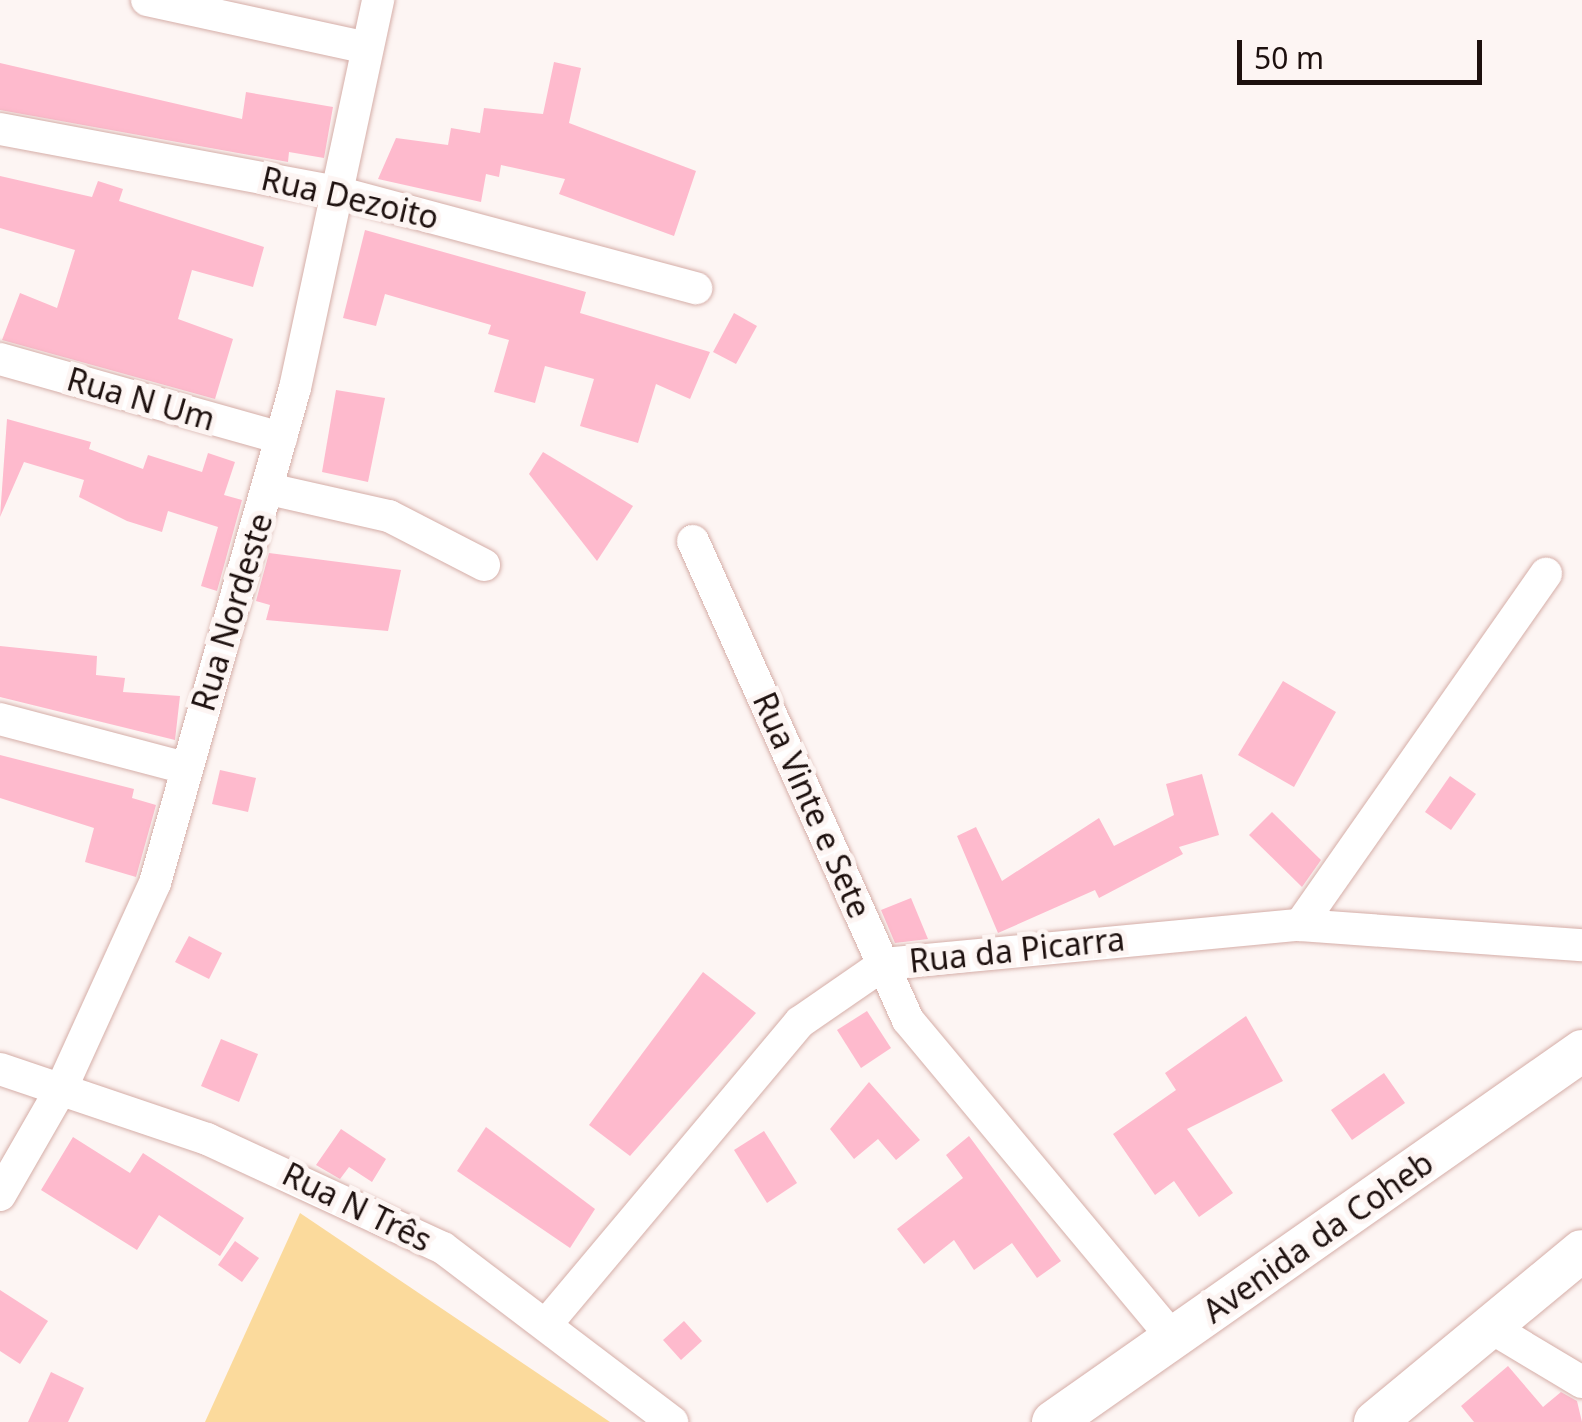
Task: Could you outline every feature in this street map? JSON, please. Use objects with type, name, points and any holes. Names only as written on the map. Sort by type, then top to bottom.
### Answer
[{"type":"main road","name":"Avenida da Coheb","points":[[1053,1422],[1582,1051]]},
{"type":"main road","points":[[1375,1422],[1582,1250]]},
{"type":"street","points":[[147,0],[362,47]]},
{"type":"street","name":"Rua Nordeste","points":[[0,1195],[62,1087],[154,883],[281,438],[337,192],[362,47],[378,0]]},
{"type":"street","name":"Rua Dezoito","points":[[0,129],[337,192],[696,288]]},
{"type":"street","name":"Rua N Um","points":[[0,359],[281,438]]},
{"type":"street","points":[[268,488],[389,516],[484,565]]},
{"type":"street","name":"Rua Vinte e Sete","points":[[693,541],[908,1020],[1173,1338]]},
{"type":"street","points":[[1300,926],[1546,574]]},
{"type":"street","points":[[0,719],[185,768]]},
{"type":"street","name":"Rua da Picarra","points":[[549,1321],[800,1022],[884,964],[1300,926],[1582,945]]},
{"type":"street","name":"Rua N Três","points":[[0,1068],[62,1087],[324,1187],[443,1248],[549,1321],[672,1422]]},
{"type":"street","points":[[1490,1327],[1582,1382]]},
{"type":"shaded area","points":[[300,1213],[610,1422],[205,1422]]},
{"type":"building","points":[[554,62],[581,68],[569,123],[696,171],[674,236],[559,194],[565,179],[501,165],[499,177],[486,174],[481,202],[378,179],[396,138],[448,145],[451,128],[480,133],[484,108],[543,114]]},
{"type":"building","points":[[0,63],[242,119],[246,92],[333,107],[324,158],[289,152],[288,162],[0,110]]},
{"type":"building","points":[[0,176],[92,197],[98,181],[123,189],[119,201],[264,247],[253,287],[192,270],[178,319],[233,339],[215,399],[2,340],[20,293],[57,308],[75,250],[0,228]]},
{"type":"building","points":[[365,230],[586,292],[580,313],[710,352],[690,399],[656,384],[638,443],[580,426],[594,379],[545,366],[535,403],[494,392],[509,340],[488,334],[491,325],[385,294],[376,326],[343,318]]},
{"type":"building","points":[[734,313],[757,326],[736,364],[713,352]]},
{"type":"building","points":[[336,390],[385,398],[368,482],[322,472]]},
{"type":"building","points":[[7,419],[91,442],[89,449],[143,469],[148,455],[202,472],[208,453],[235,462],[224,495],[242,500],[217,591],[201,586],[218,527],[168,511],[162,532],[127,521],[79,497],[84,480],[24,462],[0,517]]},
{"type":"building","points":[[543,452],[633,506],[597,561],[529,474]]},
{"type":"building","points":[[269,553],[401,570],[388,631],[266,620],[270,605],[256,601]]},
{"type":"building","points":[[0,646],[97,656],[96,675],[125,678],[123,692],[180,696],[175,740],[0,697]]},
{"type":"building","points":[[1283,681],[1336,712],[1294,787],[1238,755]]},
{"type":"building","points":[[0,755],[134,789],[132,798],[156,805],[136,877],[85,862],[94,828],[0,798]]},
{"type":"building","points":[[220,770],[256,778],[248,812],[212,804]]},
{"type":"building","points":[[1202,774],[1219,835],[1179,847],[1183,854],[1099,898],[1095,890],[998,933],[957,836],[976,827],[1002,881],[1099,818],[1114,846],[1174,815],[1166,784]]},
{"type":"building","points":[[1450,776],[1476,794],[1451,830],[1425,812]]},
{"type":"building","points":[[1272,812],[1321,860],[1302,887],[1249,835]]},
{"type":"building","points":[[911,898],[928,939],[895,943],[881,910]]},
{"type":"building","points":[[189,936],[222,953],[209,979],[175,962]]},
{"type":"building","points":[[703,972],[756,1013],[630,1156],[589,1125]]},
{"type":"building","points":[[867,1011],[891,1048],[861,1068],[837,1030]]},
{"type":"building","points":[[1246,1016],[1283,1081],[1187,1129],[1233,1193],[1199,1217],[1174,1181],[1155,1195],[1113,1134],[1176,1090],[1165,1073]]},
{"type":"building","points":[[221,1039],[258,1054],[239,1102],[201,1086]]},
{"type":"building","points":[[1384,1073],[1405,1103],[1352,1140],[1331,1110]]},
{"type":"building","points":[[869,1082],[920,1140],[896,1160],[878,1139],[854,1159],[830,1129]]},
{"type":"building","points":[[486,1127],[595,1209],[570,1248],[457,1171]]},
{"type":"building","points":[[341,1129],[386,1159],[372,1182],[349,1167],[340,1179],[316,1165]]},
{"type":"building","points":[[764,1131],[797,1183],[767,1203],[734,1150]]},
{"type":"building","points":[[969,1136],[1061,1261],[1037,1278],[1012,1243],[974,1270],[954,1240],[924,1264],[897,1229],[963,1178],[946,1155]]},
{"type":"building","points":[[73,1137],[130,1173],[143,1153],[244,1218],[220,1256],[159,1215],[137,1250],[41,1190]]},
{"type":"building","points":[[235,1241],[259,1258],[242,1282],[218,1265]]},
{"type":"building","points":[[0,1290],[48,1321],[20,1364],[0,1351]]},
{"type":"building","points":[[684,1321],[702,1341],[681,1360],[663,1340]]},
{"type":"building","points":[[1508,1366],[1543,1407],[1561,1392],[1577,1401],[1582,1422],[1474,1422],[1461,1406]]},
{"type":"building","points":[[51,1372],[84,1388],[68,1422],[28,1422]]}]
